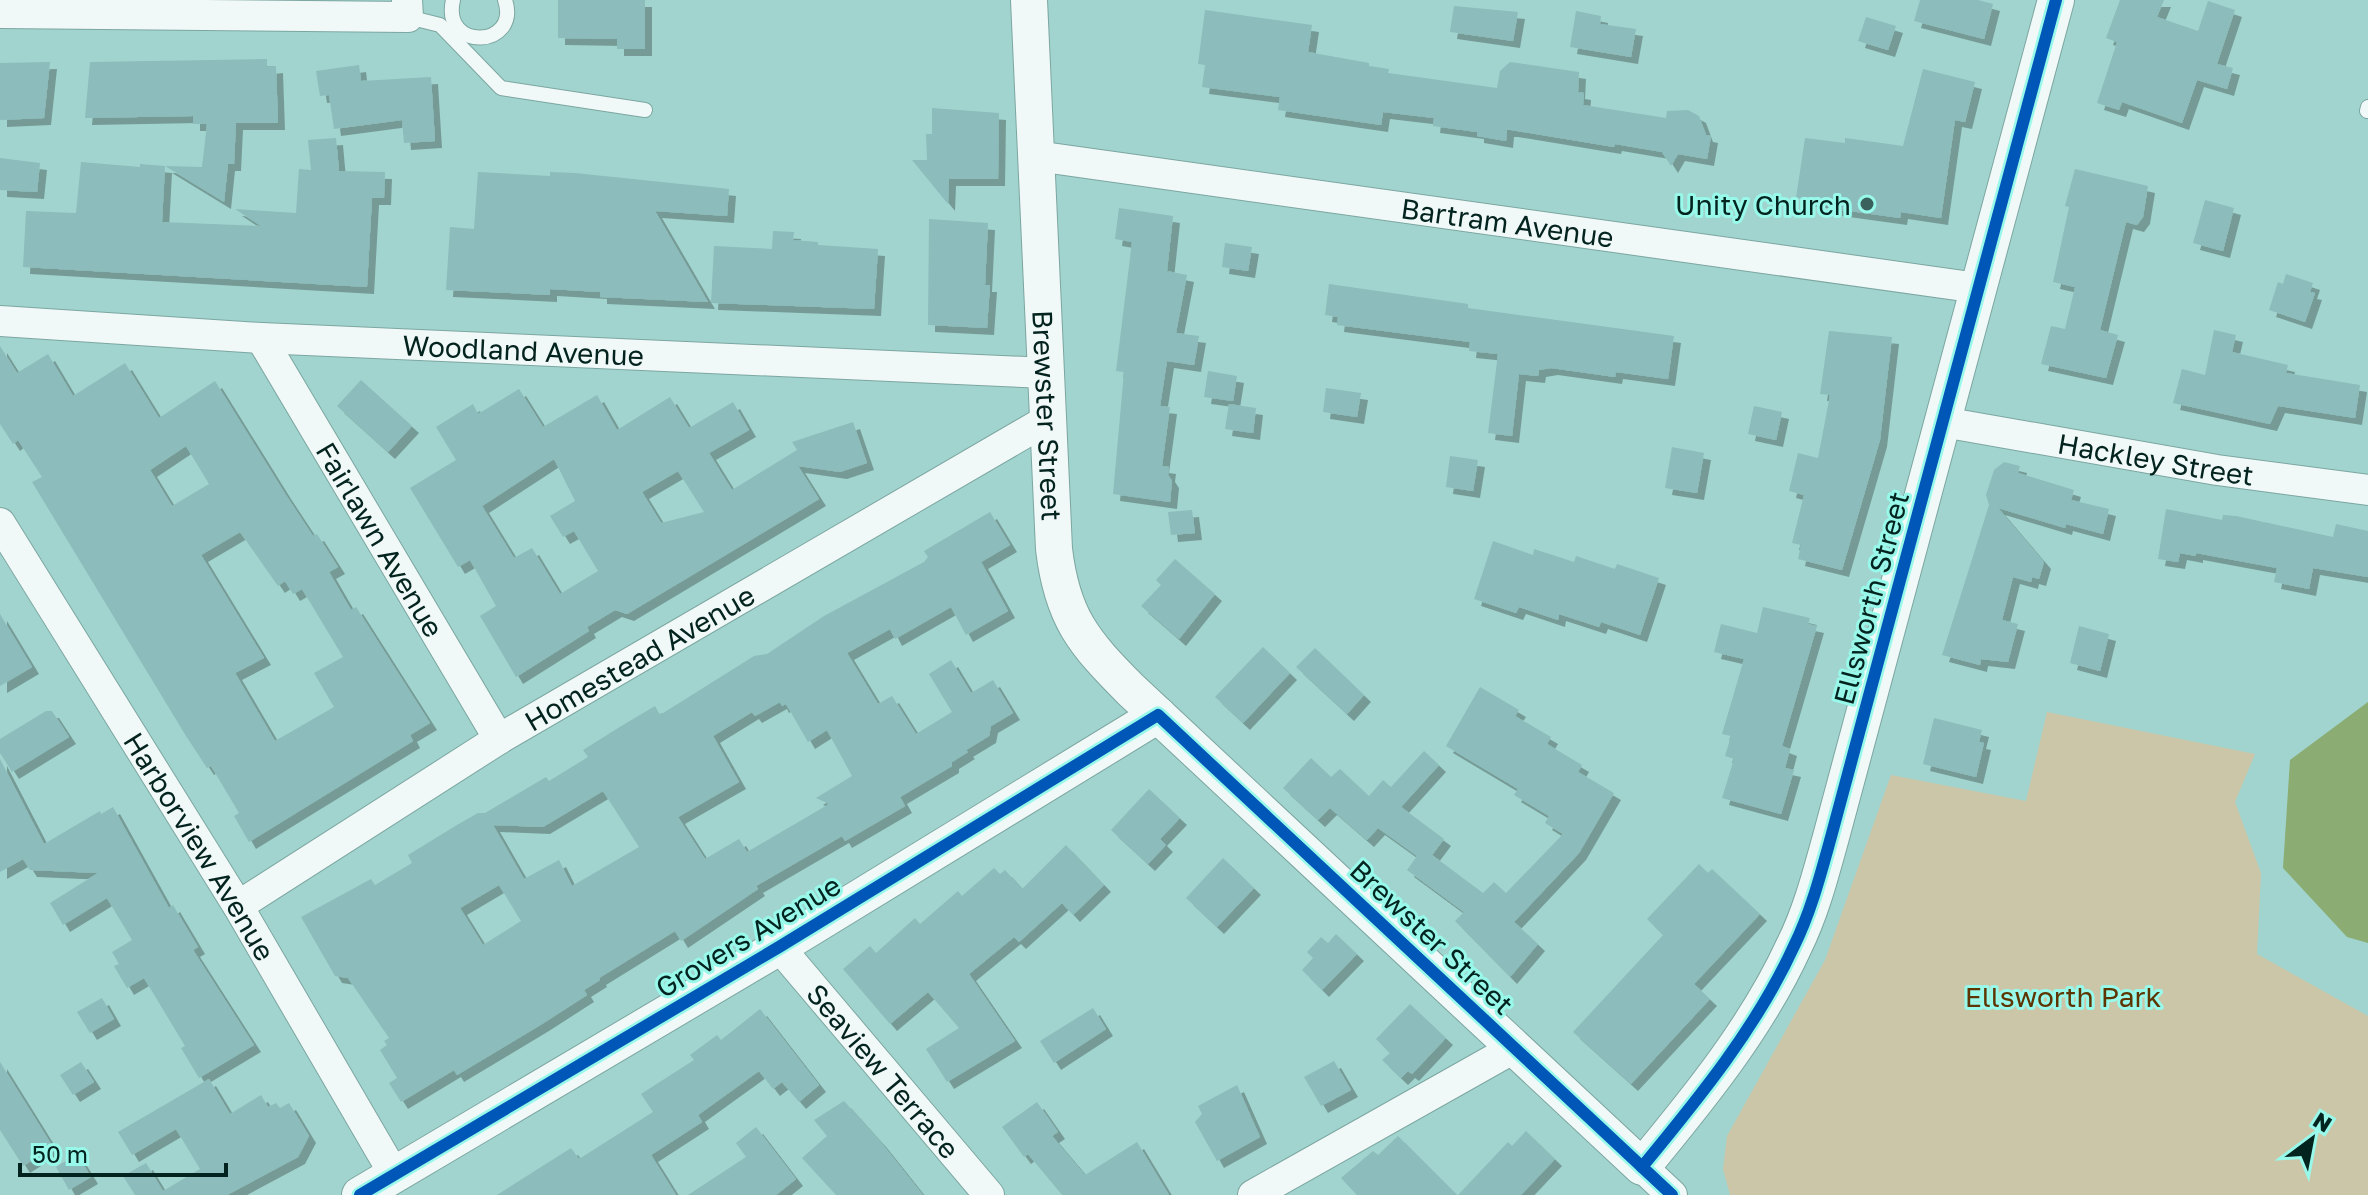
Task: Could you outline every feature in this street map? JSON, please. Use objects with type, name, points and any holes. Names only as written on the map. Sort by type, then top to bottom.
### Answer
[{"type":"street","name":"Brewster Street","points":[[1029,0],[1054,549],[1064,604],[1082,639],[1158,715],[1672,1195]]},
{"type":"street","name":"Ellsworth Street","points":[[1642,1167],[1740,1040],[1796,943],[1831,837],[2056,0]]},
{"type":"street","points":[[0,13],[408,8]]},
{"type":"street","name":"Bartram Avenue","points":[[1036,156],[1978,288]]},
{"type":"street","name":"Woodland Avenue","points":[[0,321],[261,338],[1047,373]]},
{"type":"street","name":"Fairlawn Avenue","points":[[261,338],[499,739]]},
{"type":"street","name":"Homestead Avenue","points":[[238,906],[499,739],[1047,420]]},
{"type":"street","name":"Hackley Street","points":[[1943,422],[2217,470],[2368,490]]},
{"type":"street","name":"Harborview Avenue","points":[[0,523],[238,906],[394,1174]]},
{"type":"street","name":"Grovers Avenue","points":[[360,1195],[779,947],[1158,715]]},
{"type":"street","name":"Seaview Terrace","points":[[779,947],[989,1195]]},
{"type":"street","points":[[1253,1195],[1516,1047]]},
{"type":"lane","points":[[453,0],[453,19],[461,39]]},
{"type":"lane","points":[[461,39],[482,38],[499,31],[507,13],[505,0]]},
{"type":"lane","points":[[408,8],[461,39],[501,88],[645,110]]},
{"type":"green space","name":"Ellsworth Park","points":[[2047,712],[2255,754],[2235,802],[2261,873],[2257,954],[2368,1016],[2368,1195],[1730,1195],[1723,1169],[1727,1136],[1825,960],[1891,775],[2026,801]]},
{"type":"shaded area","points":[[2368,702],[2368,943],[2347,937],[2283,868],[2290,760]]},
{"type":"building","points":[[558,0],[645,0],[645,49],[617,49],[617,39],[558,38]]},
{"type":"building","points":[[1920,0],[1978,0],[1993,4],[1984,39],[1914,21]]},
{"type":"building","points":[[2120,0],[2164,0],[2157,17],[2198,31],[2208,1],[2235,10],[2217,64],[2233,68],[2227,89],[2197,80],[2182,123],[2122,102],[2119,110],[2097,103],[2117,42],[2106,38]]},
{"type":"building","points":[[1454,6],[1518,12],[1513,41],[1450,32]]},
{"type":"building","points":[[1205,10],[1312,25],[1308,52],[1369,63],[1369,66],[1389,69],[1388,73],[1497,88],[1500,71],[1510,62],[1579,72],[1578,92],[1584,93],[1583,105],[1666,118],[1667,111],[1688,110],[1699,116],[1706,135],[1711,136],[1707,159],[1678,154],[1671,166],[1662,152],[1511,130],[1507,130],[1506,141],[1477,136],[1477,132],[1433,126],[1434,118],[1383,112],[1381,125],[1278,110],[1280,97],[1202,87],[1205,65],[1198,64]]},
{"type":"building","points":[[1576,11],[1601,16],[1600,24],[1636,29],[1631,57],[1570,47]]},
{"type":"building","points":[[1866,17],[1896,26],[1888,50],[1858,41]]},
{"type":"building","points":[[267,59],[267,67],[276,66],[278,123],[236,123],[234,164],[228,164],[224,202],[165,166],[202,167],[207,124],[193,124],[193,116],[85,118],[90,62]]},
{"type":"building","points":[[50,62],[44,118],[0,120],[0,63]]},
{"type":"building","points":[[359,65],[361,81],[431,77],[435,141],[404,143],[402,120],[334,129],[329,95],[320,96],[316,71]]},
{"type":"building","points":[[1923,69],[1975,82],[1965,122],[1955,120],[1941,218],[1901,212],[1900,218],[1835,209],[1835,203],[1796,198],[1805,138],[1845,143],[1845,138],[1903,146]]},
{"type":"building","points":[[932,108],[999,113],[998,179],[949,179],[948,204],[912,160],[927,160],[926,134],[932,134]]},
{"type":"building","points":[[336,138],[339,171],[385,172],[384,198],[372,198],[367,287],[23,267],[26,211],[76,213],[81,162],[165,166],[162,222],[261,226],[235,209],[296,213],[299,169],[311,170],[308,140]]},
{"type":"building","points":[[0,158],[40,163],[37,192],[0,190]]},
{"type":"building","points":[[2075,169],[2148,186],[2143,217],[2137,225],[2126,222],[2100,330],[2118,335],[2106,378],[2041,364],[2051,326],[2065,329],[2075,287],[2053,282],[2069,207],[2065,206]]},
{"type":"building","points":[[478,172],[550,176],[550,172],[575,173],[729,189],[727,216],[655,211],[708,302],[600,297],[600,292],[550,289],[550,295],[446,290],[450,227],[474,229]]},
{"type":"building","points":[[2205,200],[2234,208],[2223,251],[2193,243]]},
{"type":"building","points":[[1119,208],[1173,216],[1167,271],[1187,275],[1176,333],[1199,336],[1194,365],[1167,361],[1160,406],[1170,407],[1162,466],[1169,467],[1168,475],[1172,481],[1170,502],[1113,494],[1124,372],[1116,371],[1132,242],[1115,239]]},
{"type":"building","points":[[929,219],[988,223],[985,285],[990,285],[987,328],[928,325]]},
{"type":"building","points":[[773,231],[794,232],[793,240],[818,242],[818,245],[878,249],[874,309],[711,303],[714,246],[772,249]]},
{"type":"building","points":[[1225,243],[1252,247],[1248,271],[1222,267]]},
{"type":"building","points":[[2286,274],[2313,283],[2310,292],[2315,293],[2305,322],[2269,310],[2278,282],[2283,284]]},
{"type":"building","points":[[1329,284],[1468,304],[1468,308],[1674,336],[1668,379],[1616,372],[1615,377],[1551,368],[1539,370],[1538,376],[1519,374],[1512,436],[1488,433],[1498,354],[1469,351],[1470,342],[1337,325],[1338,317],[1325,315]]},
{"type":"building","points":[[2214,330],[2236,335],[2232,352],[2288,365],[2286,373],[2360,385],[2355,418],[2278,406],[2270,424],[2173,403],[2182,369],[2205,375]]},
{"type":"building","points":[[1829,331],[1892,337],[1880,440],[1842,570],[1798,559],[1801,545],[1792,543],[1804,495],[1789,491],[1798,453],[1818,458],[1830,395],[1820,394]]},
{"type":"building","points":[[0,346],[17,373],[48,354],[73,396],[125,363],[159,418],[215,381],[313,536],[317,534],[338,567],[329,572],[351,610],[356,607],[430,723],[410,735],[413,741],[249,842],[234,816],[239,813],[211,766],[207,768],[186,736],[32,482],[42,477],[18,440],[13,444],[0,424]],"holes":[[[186,446],[209,484],[172,506],[150,470]],[[240,532],[278,586],[285,581],[293,594],[302,589],[343,657],[314,673],[334,707],[275,741],[235,673],[264,658],[201,555]]]},
{"type":"building","points":[[1208,371],[1237,376],[1233,401],[1204,397]]},
{"type":"building","points":[[361,380],[412,426],[388,452],[337,406]]},
{"type":"building","points":[[1326,388],[1361,393],[1357,417],[1323,412]]},
{"type":"building","points":[[519,389],[543,427],[597,395],[617,430],[670,397],[689,428],[733,402],[749,430],[709,453],[732,490],[797,450],[792,442],[853,422],[867,463],[840,472],[798,466],[819,499],[627,614],[615,610],[587,627],[589,631],[516,677],[480,616],[496,606],[470,560],[458,567],[410,488],[456,460],[436,427],[473,404],[478,414]],"holes":[[[554,459],[575,501],[550,516],[563,537],[574,531],[598,571],[560,594],[532,548],[514,558],[482,506]],[[678,471],[704,512],[661,523],[642,492]]]},
{"type":"building","points":[[1229,404],[1256,408],[1253,433],[1225,429]]},
{"type":"building","points":[[1754,406],[1782,412],[1776,440],[1748,434]]},
{"type":"building","points":[[1672,447],[1704,453],[1697,493],[1665,488]]},
{"type":"building","points":[[1450,456],[1478,460],[1473,491],[1446,487]]},
{"type":"building","points":[[2004,462],[2020,466],[2018,473],[2074,490],[2071,500],[2109,509],[2103,534],[2066,524],[2065,528],[1998,508],[2044,562],[2039,579],[2032,577],[2031,582],[2013,577],[2002,620],[2018,624],[2008,662],[1981,659],[1980,665],[1942,655],[1989,505],[1986,495],[1994,470]]},
{"type":"building","points":[[2166,509],[2222,520],[2223,515],[2236,516],[2333,537],[2336,524],[2368,531],[2368,577],[2313,568],[2309,589],[2274,582],[2277,568],[2196,553],[2196,556],[2180,553],[2178,562],[2158,559]]},
{"type":"building","points":[[1192,510],[1195,533],[1171,535],[1168,512]]},
{"type":"building","points":[[990,512],[1010,545],[981,562],[1008,611],[966,635],[951,607],[895,639],[890,629],[847,653],[878,704],[892,696],[916,734],[952,712],[929,674],[951,660],[971,693],[993,680],[1013,713],[991,726],[989,736],[966,750],[968,752],[952,762],[952,766],[900,797],[905,806],[845,841],[842,836],[756,886],[758,889],[681,941],[675,931],[599,978],[584,990],[587,995],[542,1024],[457,1075],[454,1070],[401,1102],[389,1083],[397,1078],[380,1050],[387,1045],[384,1041],[389,1038],[348,978],[335,976],[301,917],[371,879],[375,885],[412,863],[408,855],[546,777],[549,781],[588,757],[583,750],[655,706],[660,715],[754,656],[767,654],[824,616],[924,562],[928,557],[924,551]],"holes":[[[780,702],[782,706],[786,704],[808,742],[827,730],[852,776],[816,798],[829,804],[747,852],[739,839],[705,859],[678,817],[739,782],[713,736],[752,712],[755,716]],[[603,791],[639,847],[572,886],[559,860],[524,879],[493,825],[543,827]],[[499,885],[521,921],[483,945],[460,908]]]},
{"type":"building","points":[[1493,541],[1533,555],[1534,549],[1574,562],[1576,556],[1615,569],[1617,564],[1659,578],[1640,635],[1601,622],[1599,627],[1559,614],[1558,620],[1519,607],[1516,613],[1474,599]]},
{"type":"building","points":[[1175,559],[1215,594],[1179,639],[1141,606],[1161,585],[1156,580]]},
{"type":"building","points":[[1763,607],[1810,618],[1808,624],[1817,626],[1782,746],[1790,749],[1785,768],[1794,770],[1781,814],[1722,798],[1734,759],[1725,756],[1731,736],[1722,734],[1744,659],[1714,652],[1721,624],[1757,633]]},
{"type":"building","points":[[0,614],[32,667],[0,686]]},
{"type":"building","points":[[2079,626],[2109,634],[2100,671],[2070,663]]},
{"type":"building","points":[[1263,647],[1290,673],[1243,723],[1215,697]]},
{"type":"building","points":[[1315,648],[1364,695],[1347,714],[1296,667]]},
{"type":"building","points":[[1480,687],[1519,710],[1515,716],[1551,737],[1547,744],[1582,765],[1578,772],[1614,793],[1579,853],[1514,922],[1538,944],[1510,977],[1455,921],[1464,912],[1407,870],[1417,856],[1378,828],[1367,840],[1330,808],[1318,820],[1283,788],[1311,758],[1331,777],[1340,769],[1369,796],[1383,780],[1391,787],[1424,751],[1439,765],[1401,807],[1444,839],[1432,855],[1483,893],[1494,882],[1506,893],[1563,834],[1545,823],[1549,816],[1514,795],[1518,789],[1446,746]]},
{"type":"building","points":[[46,711],[52,711],[69,737],[12,772],[0,753],[0,739]]},
{"type":"building","points":[[1934,718],[1982,730],[1979,742],[1984,743],[1976,777],[1923,764]]},
{"type":"building","points":[[0,759],[44,844],[100,811],[101,814],[113,807],[169,908],[173,905],[198,947],[193,950],[254,1045],[199,1078],[181,1048],[185,1046],[144,978],[127,988],[114,966],[119,964],[112,952],[132,940],[107,898],[63,925],[50,903],[98,873],[30,870],[23,859],[0,872]]},
{"type":"building","points":[[1149,789],[1180,818],[1160,839],[1166,845],[1148,864],[1111,830]]},
{"type":"building","points":[[1066,845],[1104,885],[1073,915],[1062,903],[1019,942],[1014,937],[969,974],[1015,1041],[947,1082],[926,1049],[959,1028],[928,992],[890,1024],[843,969],[870,946],[876,953],[915,918],[920,924],[958,891],[962,896],[994,868],[1000,874],[1005,870],[1022,889]]},
{"type":"building","points":[[1223,858],[1254,888],[1217,927],[1186,898]]},
{"type":"building","points":[[1699,864],[1708,873],[1712,869],[1760,914],[1694,984],[1710,999],[1631,1084],[1573,1032],[1663,935],[1647,919]]},
{"type":"building","points":[[1336,934],[1357,954],[1322,990],[1302,970],[1313,958],[1307,952],[1321,937],[1328,943]]},
{"type":"building","points":[[102,998],[114,1019],[90,1033],[77,1012]]},
{"type":"building","points":[[1410,1004],[1446,1038],[1412,1074],[1408,1071],[1401,1078],[1382,1060],[1390,1053],[1376,1039]]},
{"type":"building","points":[[1093,1008],[1106,1029],[1054,1063],[1040,1041]]},
{"type":"building","points":[[760,1009],[819,1085],[799,1102],[782,1082],[773,1089],[759,1071],[698,1115],[702,1122],[651,1155],[676,1195],[497,1195],[571,1148],[579,1159],[653,1112],[641,1094],[694,1060],[690,1055],[717,1035],[721,1040]]},
{"type":"building","points":[[1334,1061],[1351,1090],[1321,1106],[1304,1077]]},
{"type":"building","points":[[0,1062],[53,1147],[23,1166],[0,1130]]},
{"type":"building","points":[[81,1062],[94,1082],[73,1095],[60,1075]]},
{"type":"building","points":[[209,1079],[230,1114],[261,1095],[268,1107],[276,1103],[280,1108],[289,1103],[309,1136],[298,1157],[227,1195],[135,1195],[123,1176],[146,1163],[163,1191],[200,1169],[176,1129],[132,1155],[118,1132]]},
{"type":"building","points":[[1237,1085],[1260,1137],[1217,1161],[1195,1122],[1202,1114],[1198,1106]]},
{"type":"building","points":[[844,1101],[923,1195],[836,1195],[802,1158],[827,1136],[814,1120]]},
{"type":"building","points":[[1037,1102],[1058,1132],[1052,1136],[1085,1175],[1137,1142],[1169,1195],[1062,1195],[1028,1154],[1024,1157],[1002,1127]]},
{"type":"building","points":[[756,1127],[796,1179],[776,1195],[688,1195],[746,1157],[736,1143]]},
{"type":"building","points":[[1526,1131],[1555,1159],[1521,1195],[1458,1195],[1508,1142],[1512,1146]]},
{"type":"building","points":[[1398,1136],[1457,1195],[1357,1195],[1341,1178],[1373,1151],[1378,1155]]},
{"type":"building","points":[[77,1154],[91,1177],[69,1190],[56,1167]]},
{"type":"cycle path","points":[[1642,1167],[1745,1033],[1779,976],[1811,906],[2056,0]]},
{"type":"cycle path","points":[[360,1195],[779,947],[1158,715],[1672,1195]]},
{"type":"place","name":"Unity Church","points":[[1867,204]]}]
